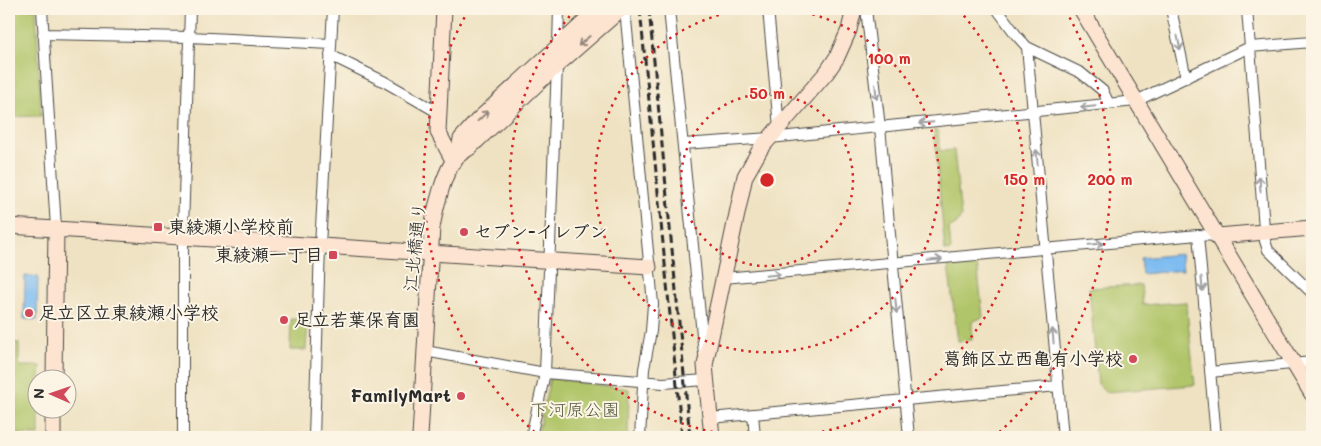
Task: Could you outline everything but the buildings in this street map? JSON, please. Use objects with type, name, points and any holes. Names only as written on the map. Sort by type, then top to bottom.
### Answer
[{"type":"street","points":[[42,9],[56,228],[54,368]]},
{"type":"street","points":[[183,437],[183,237],[190,9]]},
{"type":"street","points":[[314,437],[320,246],[333,9]]},
{"type":"street","points":[[444,9],[438,132],[456,158]]},
{"type":"street","points":[[558,46],[559,9]]},
{"type":"street","name":"江北橋通り","points":[[420,437],[430,253],[435,211],[440,194],[456,158],[461,139],[478,120],[599,9]]},
{"type":"street","name":"江北橋通り","points":[[456,158],[621,9]]},
{"type":"street","points":[[626,9],[653,304],[643,381],[640,437]]},
{"type":"street","points":[[670,9],[712,437]]},
{"type":"street","points":[[768,9],[774,133]]},
{"type":"street","points":[[705,372],[745,176],[754,158],[827,72],[837,57],[847,37],[854,9]]},
{"type":"street","points":[[866,9],[880,128],[909,437]]},
{"type":"street","points":[[997,9],[1017,36],[1028,47],[1081,73],[1103,91],[1110,104]]},
{"type":"street","points":[[1081,9],[1312,394]]},
{"type":"street","points":[[1171,9],[1186,78]]},
{"type":"street","points":[[1247,9],[1265,241],[1268,250],[1312,293]]},
{"type":"street","points":[[43,34],[331,44]]},
{"type":"street","points":[[683,144],[774,133],[880,128],[1136,101],[1250,47],[1312,42]]},
{"type":"street","points":[[1028,47],[1062,437]]},
{"type":"street","points":[[330,55],[385,82],[439,112]]},
{"type":"street","points":[[531,437],[546,373],[557,65]]},
{"type":"street","points":[[9,226],[649,267]]},
{"type":"street","points":[[724,278],[1198,235],[1218,236],[1312,228]]},
{"type":"street","points":[[1198,235],[1216,437]]},
{"type":"street","points":[[425,352],[546,373],[664,383],[705,372]]},
{"type":"street","points":[[1210,372],[1312,362]]},
{"type":"street","points":[[710,418],[1058,386]]},
{"type":"street","points":[[753,414],[755,437]]},
{"type":"street","points":[[53,437],[54,418]]},
{"type":"green space","points":[[9,9],[36,9],[41,116],[9,117]]},
{"type":"green space","points":[[934,130],[938,130],[940,151],[954,150],[961,217],[956,225],[949,227],[951,250],[945,251]]},
{"type":"green space","points":[[977,263],[983,317],[972,322],[972,340],[958,341],[948,265]]},
{"type":"green space","points":[[1141,285],[1143,305],[1186,302],[1195,385],[1106,392],[1098,384],[1089,288]]},
{"type":"green space","points":[[291,319],[308,320],[306,350],[290,350]]},
{"type":"green space","points":[[9,342],[19,343],[19,366],[41,366],[41,368],[28,368],[28,418],[39,418],[39,435],[9,434]]},
{"type":"green space","name":"下河原公園","points":[[550,378],[629,389],[628,437],[537,437]]},
{"type":"water","points":[[1181,254],[1183,270],[1142,274],[1140,258]]},
{"type":"water","points":[[25,276],[38,277],[37,320],[24,319]]},
{"type":"railway","points":[[640,9],[682,437]]},
{"type":"railway","points":[[649,9],[690,437]]},
{"type":"place","name":"東綾瀬小学校前","points":[[158,227]]},
{"type":"place","name":"セブン-イレブン","points":[[464,232]]},
{"type":"place","name":"東綾瀬一丁目","points":[[333,255]]},
{"type":"place","name":"足立区立東綾瀬小学校","points":[[29,313]]},
{"type":"place","name":"足立若葉保育園","points":[[284,320]]},
{"type":"place","name":"葛飾区立西亀有小学校","points":[[1133,359]]},
{"type":"place","name":"FamilyMart","points":[[461,396]]}]
